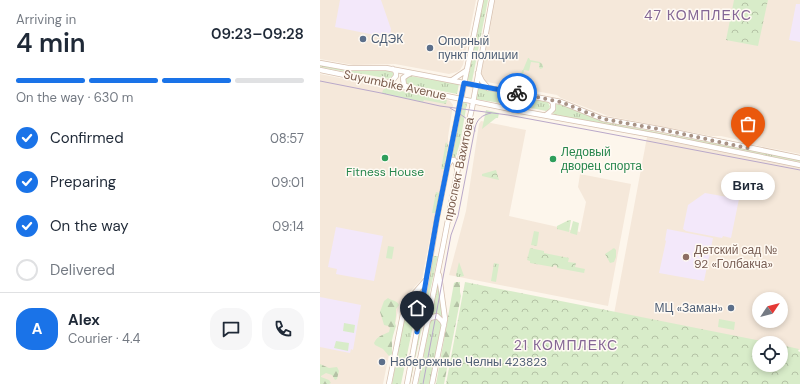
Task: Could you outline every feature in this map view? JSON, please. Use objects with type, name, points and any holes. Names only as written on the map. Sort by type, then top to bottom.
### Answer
[{"type":"main road","name":"проспект Вахитова","points":[[407,384],[446,170],[481,0]]},
{"type":"main road","name":"проспект Вахитова","points":[[415,384],[444,246],[457,173],[472,108],[472,101],[492,0]]},
{"type":"main road","name":"Suyumbike Avenue","points":[[320,63],[348,68],[386,68],[452,80],[475,86],[561,102],[603,119],[800,158]]},
{"type":"main road","points":[[386,83],[392,81],[396,76],[396,72],[393,69]]},
{"type":"main road","name":"Suyumbike Avenue","points":[[320,70],[485,104],[800,165]]},
{"type":"main road","points":[[452,80],[467,70]]},
{"type":"main road","points":[[478,72],[482,81],[488,88]]},
{"type":"main road","points":[[410,88],[404,84],[403,78],[407,74],[413,73]]},
{"type":"main road","points":[[449,96],[455,100],[459,106]]},
{"type":"main road","points":[[546,115],[553,109],[550,100]]},
{"type":"main road","points":[[472,108],[478,104],[485,104]]},
{"type":"main road","points":[[446,170],[450,161],[454,160],[456,163],[457,173]]},
{"type":"main road","points":[[433,243],[433,251],[436,255],[440,253],[444,246]]},
{"type":"main road","points":[[432,384],[445,319],[438,271]]},
{"type":"main road","points":[[389,384],[404,304],[427,278]]},
{"type":"main road","points":[[403,312],[407,308],[412,309],[416,312],[419,319]]},
{"type":"main road","points":[[428,322],[430,318],[437,316],[444,325]]},
{"type":"shaded area","points":[[320,0],[476,0],[463,65],[457,72],[449,74],[395,64],[353,65],[320,59]]},
{"type":"shaded area","points":[[340,0],[381,0],[391,29],[390,38],[335,27]]},
{"type":"shaded area","points":[[493,0],[800,0],[800,154],[749,144],[721,136],[711,136],[608,116],[561,98],[557,95],[483,80],[481,74],[486,46],[486,35]]},
{"type":"shaded area","points":[[796,4],[800,4],[800,42],[789,40]]},
{"type":"shaded area","points":[[320,74],[446,99],[453,105],[448,146],[422,279],[399,305],[383,384],[320,384]]},
{"type":"shaded area","points":[[481,121],[526,130],[509,216],[580,232],[586,202],[578,187],[580,174],[631,184],[608,306],[449,275],[466,211],[479,124]]},
{"type":"shaded area","points":[[647,137],[800,167],[800,350],[788,347],[788,336],[752,336],[752,341],[614,314]]},
{"type":"shaded area","points":[[705,193],[739,199],[731,238],[723,236],[722,238],[686,231],[683,229],[688,205]]},
{"type":"shaded area","points":[[336,227],[383,236],[374,281],[336,274],[337,269],[328,267]]},
{"type":"shaded area","name":"Детский сад № 92 «Голбакча»","points":[[667,229],[713,238],[704,281],[659,273]]},
{"type":"shaded area","points":[[320,297],[361,305],[353,350],[351,349],[350,353],[320,347]]},
{"type":"green space","points":[[482,0],[488,0],[472,81],[466,80]]},
{"type":"green space","points":[[734,0],[768,0],[758,46],[726,40]]},
{"type":"green space","points":[[528,58],[530,60],[540,62],[543,65],[543,68],[540,69],[539,63],[531,62],[529,71],[524,70],[523,77],[521,76],[522,70]]},
{"type":"green space","points":[[320,65],[346,70],[391,70],[393,77],[389,79],[352,73],[320,67]]},
{"type":"green space","points":[[410,76],[459,84],[457,94],[406,84],[405,79]]},
{"type":"green space","points":[[386,88],[447,100],[446,104],[424,100],[423,102],[382,93]]},
{"type":"green space","points":[[477,88],[548,102],[550,107],[546,111],[475,99]]},
{"type":"green space","points":[[462,102],[467,103],[460,143],[455,159],[451,158]]},
{"type":"green space","points":[[555,104],[563,105],[605,122],[800,160],[800,162],[554,115],[553,112]]},
{"type":"green space","points":[[486,110],[499,113],[498,118],[482,129]]},
{"type":"green space","points":[[446,142],[448,145],[444,169],[441,169]]},
{"type":"green space","points":[[496,170],[499,180],[482,176],[482,174]]},
{"type":"green space","points":[[436,192],[440,193],[437,211],[432,213]]},
{"type":"green space","points":[[571,220],[569,232],[557,229],[557,226]]},
{"type":"green space","points":[[573,221],[579,223],[577,235],[570,233]]},
{"type":"green space","points":[[534,231],[539,232],[537,246],[531,245]]},
{"type":"green space","points":[[388,246],[394,247],[392,259],[386,258]]},
{"type":"green space","points":[[530,248],[544,251],[544,253],[569,258],[568,262],[576,263],[575,267],[585,269],[584,273],[557,268],[557,266],[554,265],[553,267],[530,263],[530,261],[527,260]]},
{"type":"green space","points":[[614,248],[616,250],[616,257],[614,262],[610,263],[605,254]]},
{"type":"green space","points":[[434,256],[438,256],[410,384],[408,384],[429,284],[431,267]]},
{"type":"green space","points":[[459,262],[464,276],[457,277],[456,275]]},
{"type":"green space","points":[[494,263],[499,264],[496,282],[491,281]]},
{"type":"green space","points":[[460,282],[461,296],[444,384],[436,384],[454,283]]},
{"type":"green space","points":[[465,282],[752,339],[752,372],[788,372],[788,347],[799,349],[798,351],[800,352],[800,384],[446,384]]},
{"type":"green space","points":[[438,283],[443,320],[430,384],[418,384]]},
{"type":"green space","points":[[421,287],[417,310],[413,307],[406,306]]},
{"type":"green space","points":[[388,298],[396,301],[399,305],[396,309],[396,326],[392,340],[392,354],[389,356],[383,349],[374,343],[378,337],[389,332],[390,328],[384,325],[380,312],[384,301]]},
{"type":"green space","points":[[408,310],[411,310],[415,316],[401,384],[392,384],[405,313]]},
{"type":"green space","points":[[719,319],[735,322],[734,330],[718,327]]},
{"type":"green space","points":[[344,323],[355,325],[354,333],[343,331]]},
{"type":"green space","points":[[336,341],[349,343],[348,351],[334,348]]},
{"type":"green space","points":[[320,364],[329,368],[337,367],[339,371],[337,379],[335,380],[332,375],[326,373],[321,377],[329,380],[331,383],[320,384]]},
{"type":"green space","points":[[625,376],[639,379],[638,384],[623,384]]},
{"type":"tram line","points":[[320,81],[440,106],[508,115],[800,170]]},
{"type":"tram line","points":[[450,108],[469,121],[474,127],[475,131]]},
{"type":"tram line","points":[[423,384],[451,235],[458,216],[475,128],[480,118],[491,113]]},
{"type":"way so far","points":[[517,93],[561,102],[603,119],[748,148]]},
{"type":"place","name":"СДЭК","points":[[363,39]]},
{"type":"place","name":"Опорный пункт полиции","points":[[430,48]]},
{"type":"place","name":"Вита","points":[[748,148]]},
{"type":"place","name":"Fitness House","points":[[385,158]]},
{"type":"place","name":"Ледовый дворец спорта","points":[[553,159]]},
{"type":"place","name":"Детский сад № 92 «Голбакча»","points":[[686,257]]},
{"type":"place","name":"МЦ «Заман»","points":[[731,308]]},
{"type":"place","name":"Набережные Челны 423823","points":[[382,362]]},
{"type":"district","name":"47 КОМПЛЕКС","points":[[698,15]]},
{"type":"district","name":"21 КОМПЛЕКС","points":[[566,345]]},
{"type":"route","points":[[417,332],[446,170],[464,83],[517,93]]}]
